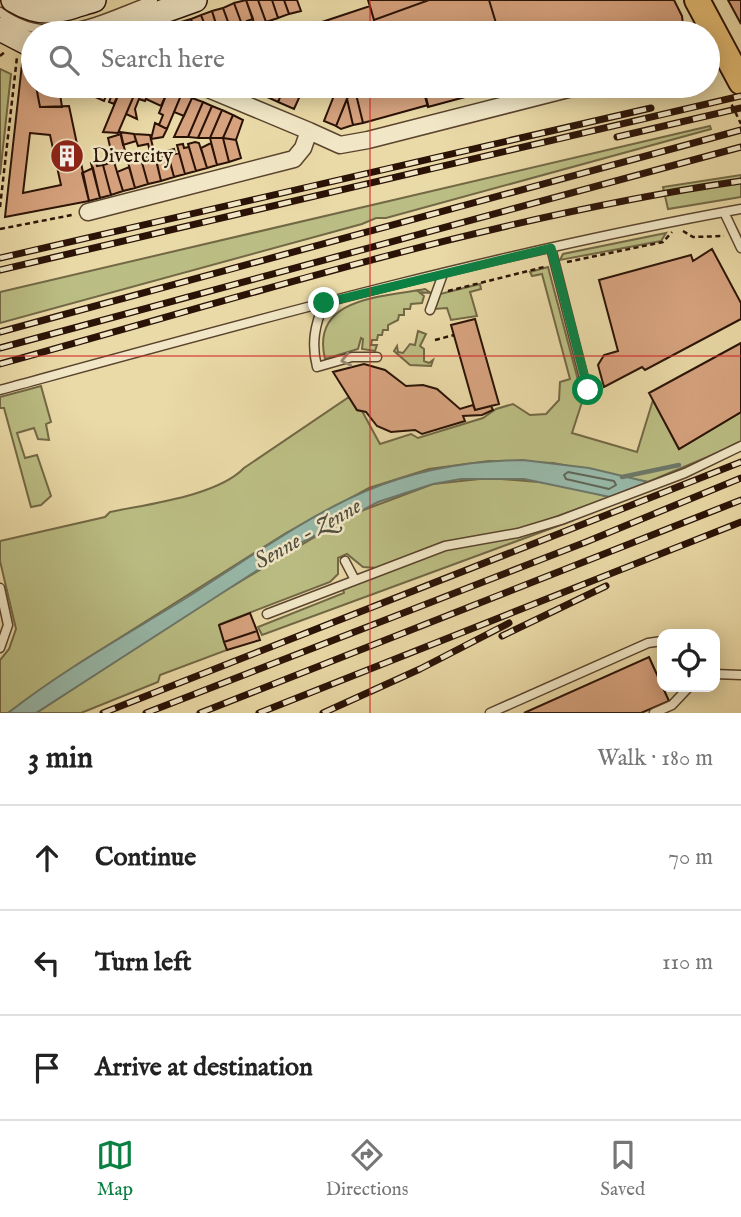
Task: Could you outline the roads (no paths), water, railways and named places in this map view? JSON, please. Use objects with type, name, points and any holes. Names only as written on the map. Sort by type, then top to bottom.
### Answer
[{"type":"main road","points":[[13,0],[38,12],[48,12],[94,0]]},
{"type":"main road","points":[[141,21],[195,0]]},
{"type":"main road","points":[[688,0],[703,21]]},
{"type":"main road","points":[[697,0],[707,21]]},
{"type":"main road","points":[[707,0],[712,21]]},
{"type":"main road","points":[[0,29],[21,41]]},
{"type":"main road","points":[[720,46],[741,82]]},
{"type":"main road","points":[[720,48],[741,97]]},
{"type":"street","points":[[230,98],[340,145],[533,98]]},
{"type":"street","points":[[88,212],[294,159],[303,148],[309,131]]},
{"type":"lane","points":[[90,21],[153,0]]},
{"type":"lane","points":[[0,12],[21,24]]},
{"type":"lane","points":[[0,390],[324,303],[551,248],[741,209]]},
{"type":"lane","points":[[724,212],[741,247]]},
{"type":"lane","points":[[551,248],[585,382],[591,394]]},
{"type":"lane","points":[[430,310],[443,274]]},
{"type":"lane","points":[[324,303],[316,324],[312,349],[317,367],[352,357],[377,357]]},
{"type":"lane","points":[[267,614],[445,546],[518,533],[561,520],[685,473],[741,446]]},
{"type":"lane","points":[[345,561],[355,580]]},
{"type":"lane","points":[[0,588],[8,625],[0,648]]},
{"type":"lane","points":[[490,713],[648,643],[657,642]]},
{"type":"lane","points":[[720,674],[741,675]]},
{"type":"lane","points":[[654,713],[671,705],[684,692]]},
{"type":"water","name":"Senne - Zenne","points":[[523,460],[589,468],[648,482],[610,497],[524,479],[461,479],[433,484],[378,502],[295,546],[36,713],[8,713],[96,653],[306,521],[344,501],[424,472],[471,463]]},
{"type":"waterway","points":[[622,477],[679,465]]},
{"type":"railway","points":[[0,270],[741,96]]},
{"type":"railway","points":[[0,258],[651,108]]},
{"type":"railway","points":[[617,137],[741,108]]},
{"type":"railway","points":[[0,332],[741,130]]},
{"type":"railway","points":[[0,348],[741,147]]},
{"type":"railway","points":[[0,364],[275,286],[461,237],[647,196],[741,181]]},
{"type":"railway","points":[[103,713],[741,462]]},
{"type":"railway","points":[[146,713],[586,542],[741,478]]},
{"type":"railway","points":[[200,713],[741,500]]},
{"type":"railway","points":[[259,713],[741,522]]},
{"type":"railway","points":[[502,636],[606,586]]},
{"type":"railway","points":[[323,713],[420,669],[509,623]]},
{"type":"place","name":"Divercity","points":[[67,156]]}]
